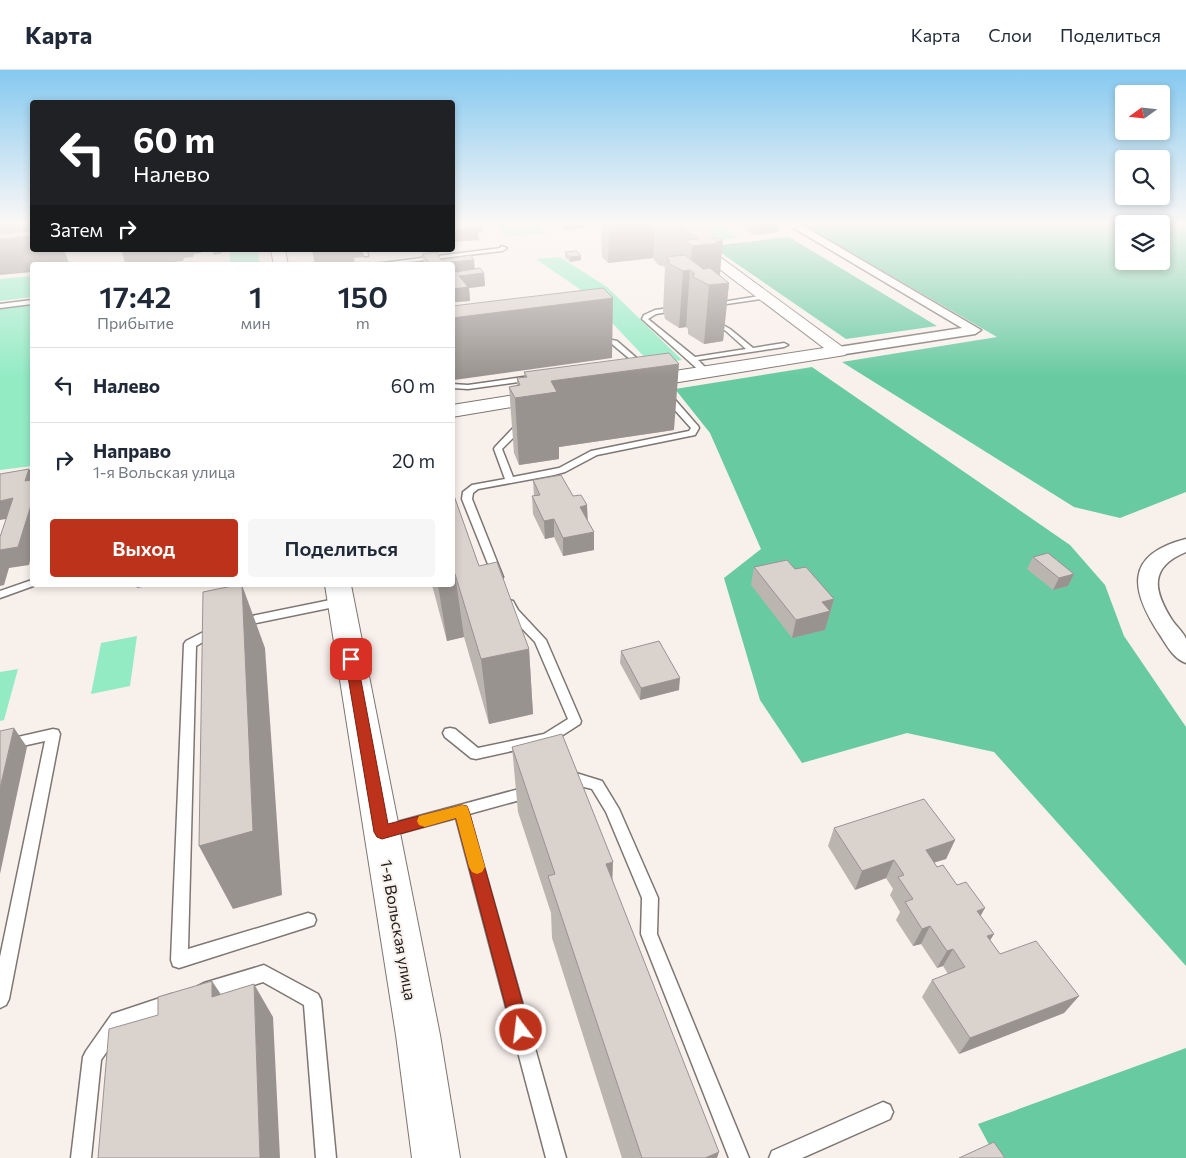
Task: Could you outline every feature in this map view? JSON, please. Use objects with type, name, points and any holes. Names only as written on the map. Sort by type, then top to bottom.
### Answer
[{"type":"street","points":[[733,275],[839,351]]},
{"type":"street","points":[[623,384],[652,380],[700,365],[839,351],[974,330],[879,275]]},
{"type":"street","points":[[455,411],[566,393]]},
{"type":"street","points":[[1186,545],[1154,562],[1147,578],[1151,598],[1158,615],[1186,655]]},
{"type":"street","name":"1-я Вольская улица","points":[[339,594],[418,1035],[436,1158]]},
{"type":"lane","points":[[703,306],[765,297]]},
{"type":"lane","points":[[0,306],[30,302]]},
{"type":"lane","points":[[684,308],[655,312],[646,316],[645,319],[700,365],[752,350],[784,345]]},
{"type":"lane","points":[[704,315],[728,330],[752,350]]},
{"type":"lane","points":[[586,339],[606,339],[618,343],[636,361],[618,366]]},
{"type":"lane","points":[[455,386],[468,387],[543,376]]},
{"type":"lane","points":[[450,733],[476,754],[548,738],[575,721],[540,640],[512,612],[467,499],[468,492],[475,487],[562,470],[594,452],[692,433],[695,428],[666,402],[652,380]]},
{"type":"lane","points":[[510,480],[498,449],[518,428],[536,422]]},
{"type":"lane","points":[[0,479],[30,474]]},
{"type":"lane","points":[[0,487],[30,481]]},
{"type":"lane","points":[[0,595],[30,584]]},
{"type":"lane","points":[[308,920],[179,960],[190,644],[221,626],[339,594]]},
{"type":"lane","points":[[0,746],[53,734],[0,999]]},
{"type":"lane","points":[[382,832],[576,779],[597,785],[612,808],[650,898],[648,934],[739,1158]]},
{"type":"lane","points":[[462,811],[556,1158]]},
{"type":"lane","points":[[81,1158],[92,1056],[118,1020],[264,973],[312,1000],[326,1158]]},
{"type":"lane","points":[[779,1158],[883,1112]]},
{"type":"green space","points":[[559,275],[588,275],[607,287],[682,360],[652,365],[581,290]]},
{"type":"green space","points":[[753,275],[852,275],[937,326],[846,339]]},
{"type":"green space","points":[[890,275],[1186,275],[1186,492],[1120,518],[1074,507],[842,362],[997,337]]},
{"type":"green space","points":[[30,276],[30,297],[0,301],[0,279]]},
{"type":"green space","points":[[30,305],[30,466],[0,470],[0,309]]},
{"type":"green space","points":[[812,367],[1070,545],[1105,585],[1124,636],[1186,727],[1186,966],[994,752],[907,733],[802,763],[760,700],[724,578],[761,549],[710,433],[675,389]]},
{"type":"green space","points":[[137,636],[130,686],[91,694],[101,643]]},
{"type":"green space","points":[[18,669],[4,720],[0,721],[0,672]]},
{"type":"green space","points":[[1186,1048],[1186,1158],[996,1158],[978,1124]]},
{"type":"building","points":[[455,275],[469,275],[459,276],[468,287],[455,289]]},
{"type":"building","points":[[693,275],[719,275],[729,283],[709,285]]},
{"type":"building","points":[[603,288],[613,298],[455,318],[455,306]]},
{"type":"building","points":[[669,353],[679,364],[551,381],[557,392],[515,398],[509,387],[520,385],[517,378],[527,377],[524,372]]},
{"type":"building","points":[[29,469],[25,481],[30,480],[30,508],[18,547],[0,550],[0,537],[13,498],[0,501],[0,474]]},
{"type":"building","points":[[561,475],[573,496],[581,495],[587,505],[580,507],[594,532],[563,538],[554,519],[544,521],[532,496],[540,495],[533,480]]},
{"type":"building","points":[[455,498],[479,566],[497,562],[529,649],[481,659],[455,574]]},
{"type":"building","points":[[1048,553],[1074,574],[1059,578],[1033,557]]},
{"type":"building","points":[[787,560],[795,569],[806,567],[834,599],[822,602],[830,611],[796,620],[754,567]]},
{"type":"building","points":[[227,587],[242,587],[253,831],[199,846],[203,592]]},
{"type":"building","points":[[659,641],[680,678],[641,688],[621,651]]},
{"type":"building","points":[[14,728],[0,788],[0,731]]},
{"type":"building","points":[[562,734],[613,862],[606,864],[719,1152],[705,1158],[642,1158],[548,876],[555,874],[512,747]]},
{"type":"building","points":[[924,799],[955,840],[926,850],[937,867],[943,865],[957,885],[966,882],[985,908],[977,911],[994,934],[987,936],[1000,954],[1036,941],[1079,996],[970,1038],[932,980],[965,967],[953,949],[947,951],[930,926],[922,929],[905,902],[913,899],[898,877],[904,875],[894,860],[862,871],[834,828]]},
{"type":"building","points":[[212,981],[212,997],[254,984],[260,1158],[98,1158],[109,1029],[158,1015],[158,997]]},
{"type":"building","points":[[994,1142],[1005,1158],[959,1158]]},
{"type":"slow traffic","points":[[425,821],[462,811],[477,867]]},
{"type":"route","points":[[351,659],[382,832],[462,811],[521,1030]]}]
